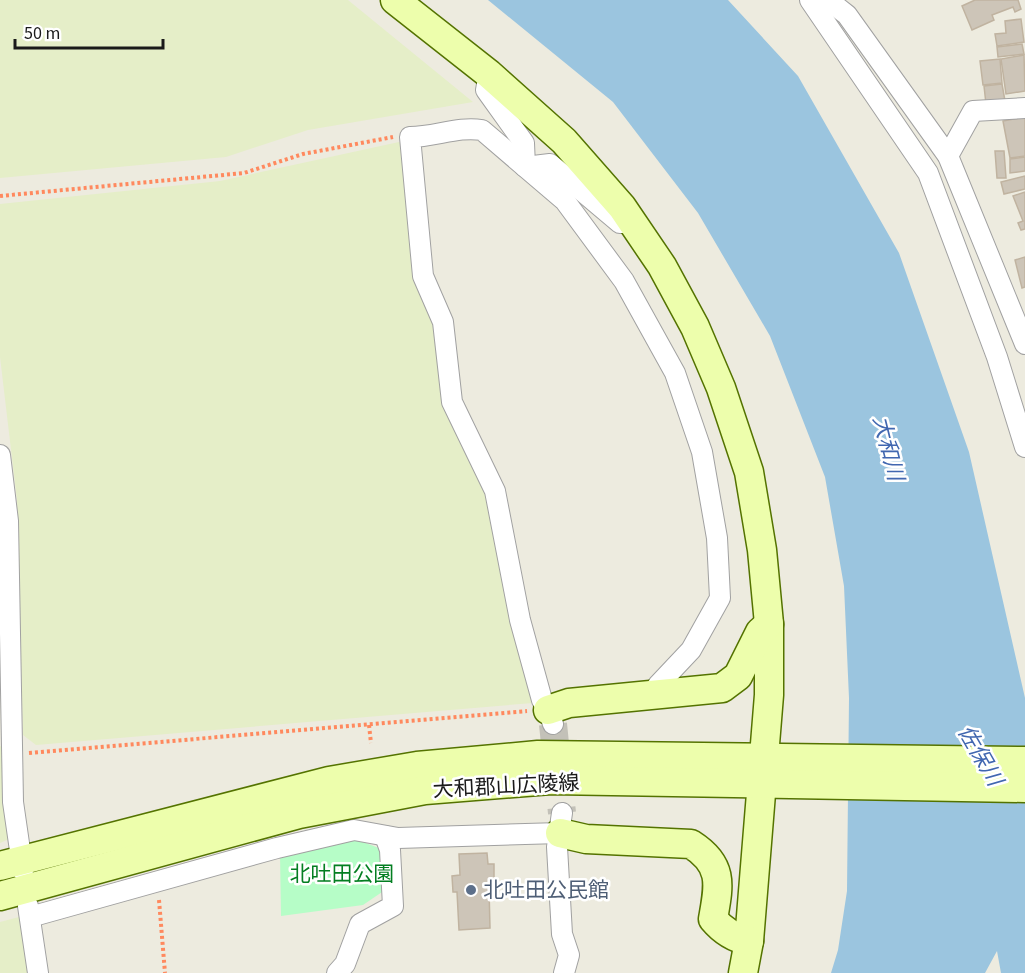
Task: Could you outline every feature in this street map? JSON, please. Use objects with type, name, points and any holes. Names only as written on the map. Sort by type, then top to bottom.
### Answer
[{"type":"street","points":[[396,0],[489,74],[564,141],[622,207],[667,276],[695,327],[722,388],[749,472],[762,550],[770,624],[769,695],[775,772],[743,973]]},
{"type":"street","points":[[810,0],[928,173],[997,357],[1025,447]]},
{"type":"street","points":[[828,0],[847,15],[948,156],[1025,344]]},
{"type":"street","points":[[489,74],[486,90],[524,143],[525,166]]},
{"type":"street","points":[[948,156],[973,111],[1025,108]]},
{"type":"street","points":[[653,695],[658,686],[691,650],[720,598],[717,538],[702,452],[675,373],[624,281],[565,201],[482,130],[471,128],[410,137],[423,276],[443,322],[452,402],[495,491],[520,620],[542,700],[551,717],[569,703],[653,695],[722,688],[738,676],[760,632],[770,624]]},
{"type":"street","points":[[525,166],[550,164],[620,223],[632,223]]},
{"type":"street","points":[[0,455],[8,521],[13,802],[12,878],[30,917],[38,973]]},
{"type":"street","name":"大和郡山広陵線","points":[[12,878],[328,782],[417,766],[538,755],[1025,788]]},
{"type":"street","name":"大和郡山広陵線","points":[[775,772],[1025,761]]},
{"type":"street","points":[[30,917],[277,848],[354,830],[398,838],[561,823],[586,839],[691,844],[703,852],[714,865],[719,885],[713,919],[722,930],[749,941]]},
{"type":"street","points":[[561,823],[557,848],[562,934],[569,955],[564,973]]},
{"type":"street","points":[[337,973],[345,964],[360,924],[393,906],[390,850],[385,836]]},
{"type":"path","points":[[0,196],[244,173],[303,154],[394,137],[410,137]]},
{"type":"path","points":[[12,753],[369,724],[551,717]]},
{"type":"path","points":[[369,724],[371,743]]},
{"type":"path","points":[[158,881],[165,973]]},
{"type":"green space","points":[[0,0],[348,0],[473,102],[308,130],[226,157],[0,178]]},
{"type":"green space","points":[[399,142],[402,144],[435,320],[487,484],[533,703],[36,745],[23,735],[17,500],[0,357],[0,204],[220,181]]},
{"type":"green space","points":[[0,746],[5,749],[9,839],[0,843]]},
{"type":"green space","name":"北吐田公園","points":[[350,837],[384,850],[385,890],[363,905],[281,916],[280,853]]},
{"type":"green space","points":[[19,917],[29,973],[0,973],[0,922]]},
{"type":"water","points":[[488,0],[728,0],[798,76],[899,253],[969,452],[1025,698],[1025,973],[1001,973],[997,951],[985,973],[831,973],[838,950],[847,891],[849,698],[844,586],[825,477],[770,336],[698,213],[613,102]]},
{"type":"building","points":[[975,0],[1018,0],[1021,9],[1015,12],[1013,7],[992,15],[994,20],[972,30],[962,6]]},
{"type":"building","points":[[1021,19],[1024,42],[997,46],[995,34],[1006,33],[1005,21]]},
{"type":"building","points":[[1022,44],[1024,54],[998,57],[997,47]]},
{"type":"building","points":[[1024,55],[1025,91],[1006,94],[1001,59]]},
{"type":"building","points":[[1000,59],[1002,83],[983,85],[980,61]]},
{"type":"building","points":[[1002,84],[1005,101],[986,104],[984,86]]},
{"type":"building","points":[[1025,117],[1025,156],[1010,158],[1003,121]]},
{"type":"building","points":[[995,151],[1004,151],[1006,178],[997,178]]},
{"type":"building","points":[[1025,157],[1025,171],[1010,173],[1010,159]]},
{"type":"building","points":[[1025,176],[1025,189],[1004,194],[1001,182]]},
{"type":"building","points":[[1025,192],[1025,229],[1021,230],[1018,223],[1023,221],[1013,196]]},
{"type":"building","points":[[1025,257],[1025,287],[1022,288],[1015,260]]},
{"type":"building","name":"北吐田公民館","points":[[487,853],[488,864],[494,864],[494,888],[489,888],[490,928],[459,930],[457,892],[453,892],[452,876],[460,875],[459,854]]},
{"type":"tunnel","points":[[553,724],[562,813]]},
{"type":"place","name":"北吐田公民館","points":[[471,890]]},
{"type":"water label","name":"大和川","points":[[889,448]]},
{"type":"water label","name":"佐保川","points":[[981,755]]}]
